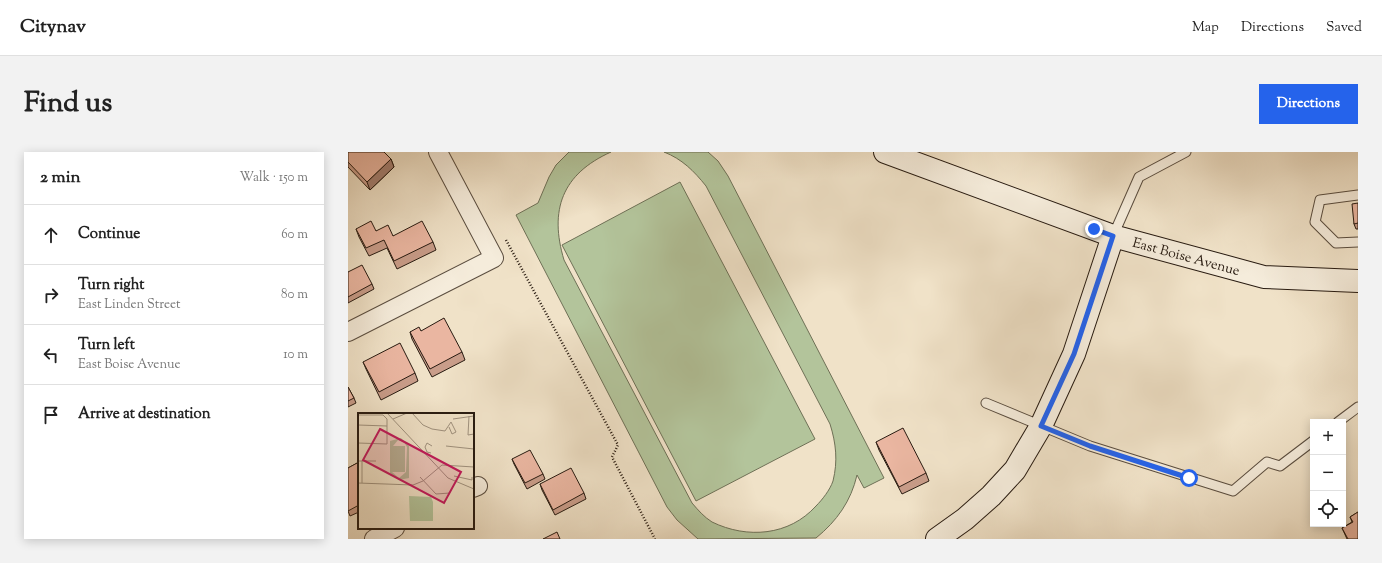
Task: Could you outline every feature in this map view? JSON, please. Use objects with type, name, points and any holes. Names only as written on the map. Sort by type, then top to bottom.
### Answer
[{"type":"street","points":[[348,332],[494,258],[438,152]]},
{"type":"street","name":"East Boise Avenue","points":[[885,152],[1113,236],[1264,277],[1358,281]]},
{"type":"street","points":[[937,539],[966,519],[991,496],[1015,470],[1041,426],[1074,354],[1113,236]]},
{"type":"street","points":[[374,539],[393,529]]},
{"type":"lane","points":[[1113,236],[1139,177],[1186,152]]},
{"type":"lane","points":[[1358,195],[1320,200],[1315,222],[1336,243],[1358,242]]},
{"type":"lane","points":[[986,403],[1090,446],[1233,491],[1267,462],[1280,466],[1310,443]]},
{"type":"lane","points":[[1342,419],[1358,407]]},
{"type":"path","points":[[503,235],[618,445],[612,457],[655,539]]},
{"type":"green space","points":[[569,152],[611,152],[594,161],[581,171],[571,183],[564,196],[559,210],[558,225],[564,260],[692,503],[712,522],[739,531],[767,532],[793,524],[805,516],[823,498],[833,481],[836,459],[835,445],[830,424],[706,186],[687,166],[664,152],[708,152],[718,161],[728,176],[884,478],[864,488],[857,475],[851,493],[842,510],[830,525],[816,538],[698,539],[677,520],[667,507],[516,215],[538,203],[556,165]]},
{"type":"green space","points":[[680,182],[815,439],[696,501],[562,245]]},
{"type":"building","points":[[348,152],[384,152],[391,159],[367,182],[348,162]]},
{"type":"building","points":[[1358,203],[1358,223],[1354,224],[1352,204]]},
{"type":"building","points":[[371,221],[376,231],[388,225],[393,236],[422,221],[433,242],[394,261],[384,240],[366,248],[356,229]]},
{"type":"building","points":[[362,265],[372,284],[348,297],[348,272]]},
{"type":"building","points":[[444,318],[462,352],[430,369],[410,332],[419,327],[421,331]]},
{"type":"building","points":[[400,343],[415,373],[379,392],[363,362]]},
{"type":"building","points":[[348,387],[354,398],[348,401]]},
{"type":"building","points":[[903,428],[926,473],[899,487],[876,442]]},
{"type":"building","points":[[530,450],[543,474],[525,483],[512,459]]},
{"type":"building","points":[[358,463],[358,506],[348,511],[348,468]]},
{"type":"building","points":[[571,468],[584,493],[553,510],[540,484]]},
{"type":"building","points":[[1358,512],[1358,539],[1348,539],[1342,528],[1353,522],[1350,517]]},
{"type":"building","points":[[557,532],[560,539],[543,539]]},
{"type":"route","points":[[1094,229],[1113,236],[1074,354],[1041,426],[1090,446],[1189,478]]}]
